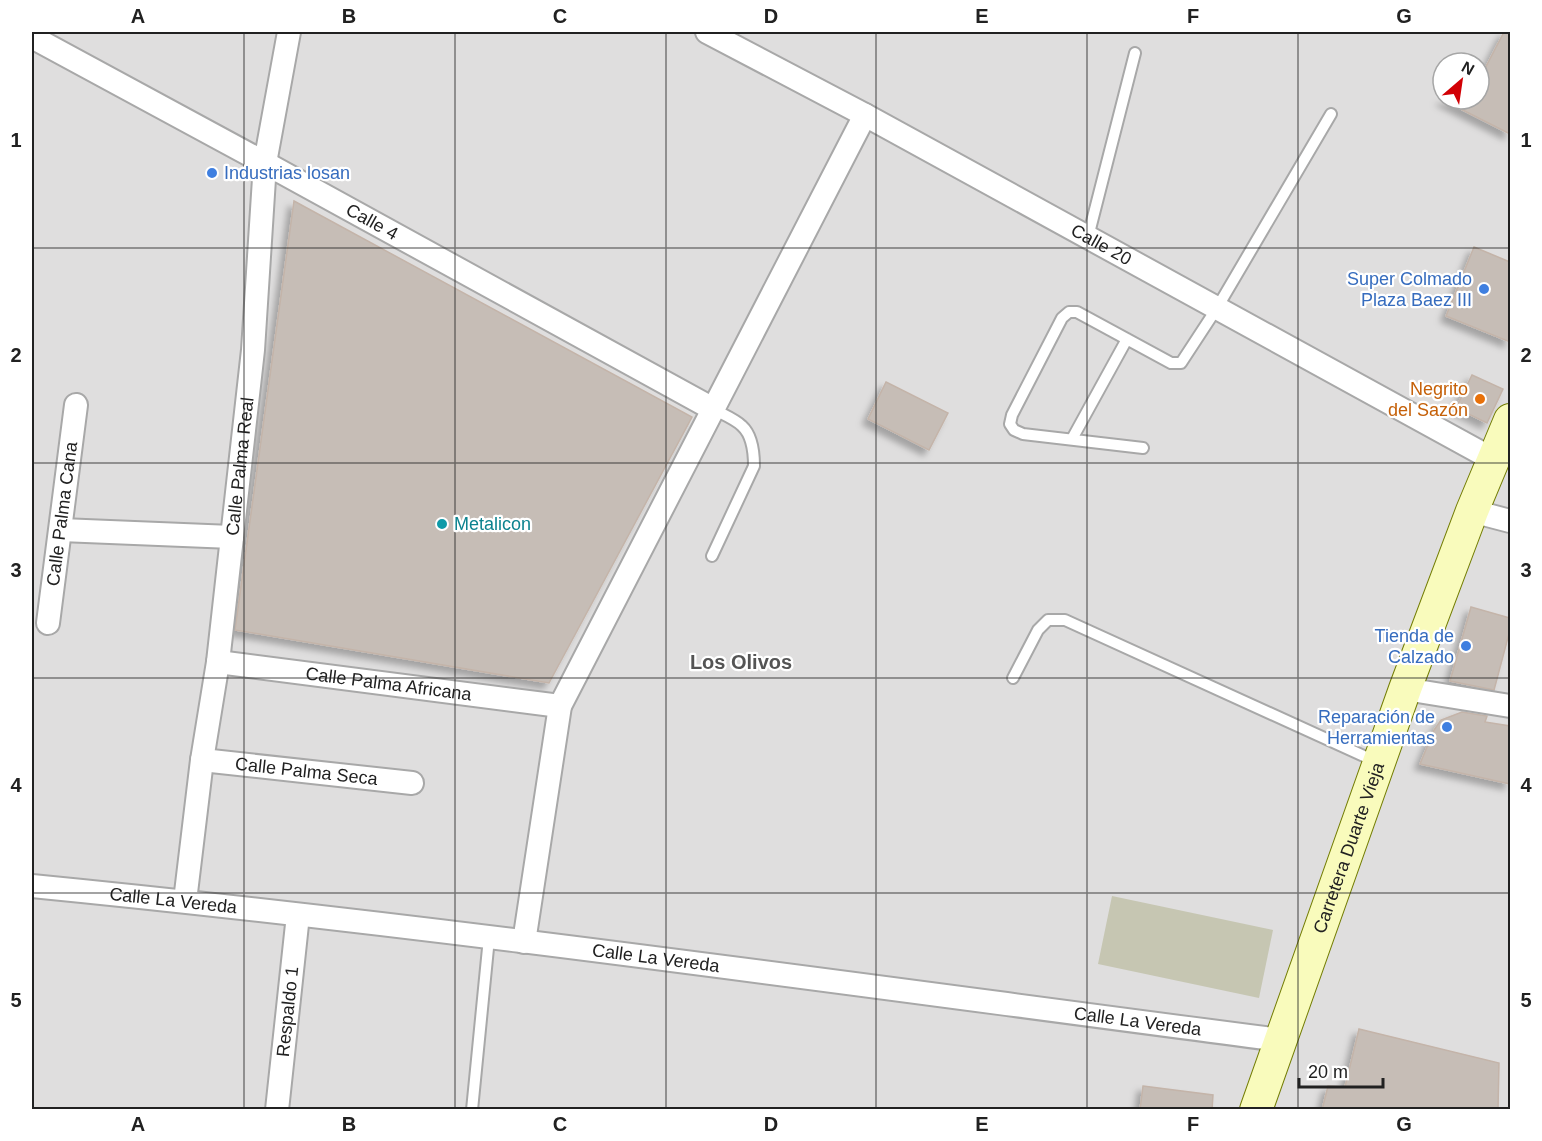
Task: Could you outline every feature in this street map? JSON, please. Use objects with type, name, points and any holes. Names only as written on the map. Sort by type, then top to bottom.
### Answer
[{"type":"main road","name":"Carretera Duarte Vieja","points":[[1256,1110],[1405,689],[1472,511],[1510,420]]},
{"type":"street","name":"Calle Palma Real","points":[[185,901],[202,760],[218,663],[253,350],[265,163],[289,32]]},
{"type":"street","name":"Calle 20","points":[[707,32],[865,115],[1494,460]]},
{"type":"street","name":"Calle 4","points":[[32,37],[713,409]]},
{"type":"street","points":[[524,942],[560,705],[865,115]]},
{"type":"street","name":"Calle Palma Cana","points":[[48,623],[76,405]]},
{"type":"street","points":[[1472,511],[1510,521]]},
{"type":"street","points":[[60,530],[232,537]]},
{"type":"street","name":"Calle Palma Africana","points":[[218,663],[560,705]]},
{"type":"street","points":[[1405,689],[1510,706]]},
{"type":"street","name":"Calle Palma Seca","points":[[202,760],[412,783]]},
{"type":"street","name":"Calle La Vereda","points":[[32,885],[524,942],[1280,1040]]},
{"type":"street","name":"Respaldo 1","points":[[277,1110],[298,915]]},
{"type":"lane","points":[[1088,237],[1135,53]]},
{"type":"lane","points":[[1143,448],[1023,434],[1014,430],[1010,424],[1012,415],[1062,318],[1069,312],[1077,312],[1171,363],[1181,363],[1217,308],[1331,114]]},
{"type":"lane","points":[[1072,439],[1127,339]]},
{"type":"lane","points":[[712,556],[754,466],[748,434],[742,426],[713,409]]},
{"type":"lane","points":[[1013,678],[1038,630],[1048,620],[1065,620],[1378,763]]},
{"type":"lane","points":[[472,1110],[489,938]]},
{"type":"shaded area","points":[[32,32],[1510,32],[1510,1109],[32,1109]]},
{"type":"shaded area","points":[[1112,896],[1273,930],[1259,998],[1098,964]]},
{"type":"building","points":[[1504,32],[1510,32],[1510,134],[1465,111],[1491,111],[1491,57]]},
{"type":"building","name":"Metalicon","points":[[294,201],[692,417],[549,683],[235,630]]},
{"type":"building","name":"Super Colmado Plaza Baez III","points":[[1474,247],[1510,262],[1510,342],[1446,316]]},
{"type":"building","name":"Negrito del Sazón","points":[[1472,375],[1503,389],[1487,423],[1456,408]]},
{"type":"building","points":[[886,382],[948,413],[929,450],[868,419]]},
{"type":"building","points":[[1471,607],[1510,618],[1510,630],[1494,690],[1450,681]]},
{"type":"building","points":[[1462,712],[1487,716],[1485,722],[1510,726],[1510,784],[1420,764],[1434,730],[1441,720]]},
{"type":"building","points":[[1359,1029],[1499,1063],[1498,1110],[1322,1110],[1328,1086],[1345,1087]]},
{"type":"building","points":[[1143,1086],[1213,1095],[1212,1110],[1140,1110]]},
{"type":"place","name":"Industrias losan","points":[[212,173]]},
{"type":"place","name":"Super Colmado Plaza Baez III","points":[[1484,289]]},
{"type":"place","name":"Negrito del Sazón","points":[[1480,399]]},
{"type":"place","name":"Metalicon","points":[[442,524]]},
{"type":"place","name":"Tienda de Calzado","points":[[1466,646]]},
{"type":"place","name":"Reparación de Herramientas","points":[[1447,727]]},
{"type":"district","name":"Los Olivos","points":[[741,662]]}]
